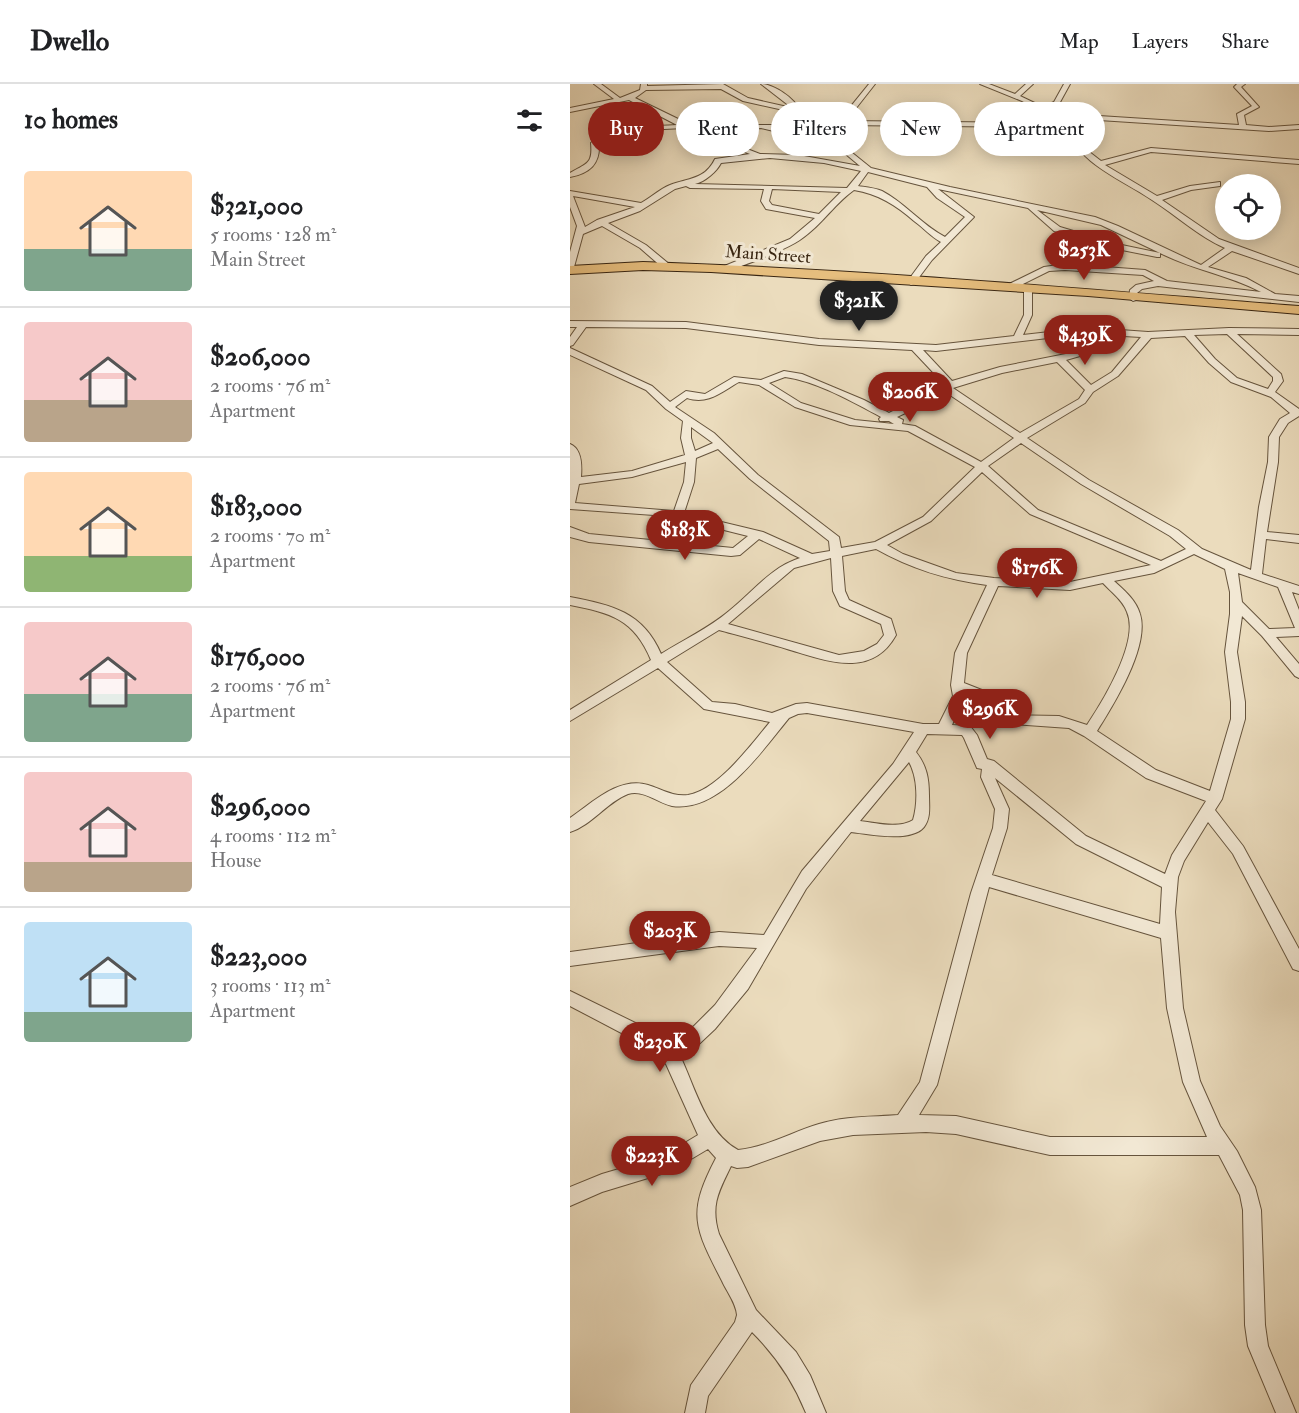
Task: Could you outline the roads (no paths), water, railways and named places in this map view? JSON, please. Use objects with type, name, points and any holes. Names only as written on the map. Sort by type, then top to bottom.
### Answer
[{"type":"highway","name":"Main Street","points":[[570,268],[666,266],[1008,288],[1138,293]]},
{"type":"highway","name":"Main Street","points":[[1032,289],[1138,293]]},
{"type":"highway","points":[[1138,293],[1158,298],[1299,310]]},
{"type":"highway","points":[[1138,293],[1247,306]]},
{"type":"street","points":[[597,84],[619,100]]},
{"type":"street","points":[[764,84],[790,102]]},
{"type":"street","points":[[858,102],[872,84]]},
{"type":"street","points":[[983,84],[1026,102]]},
{"type":"street","points":[[1016,97],[1030,84]]},
{"type":"street","points":[[1058,102],[1067,84]]},
{"type":"street","points":[[1242,84],[1237,87],[1256,106],[1240,114],[1243,128]]},
{"type":"street","points":[[570,111],[630,98],[638,94],[644,86],[721,86],[771,107]]},
{"type":"street","points":[[630,98],[676,122]]},
{"type":"street","points":[[1105,118],[1243,128],[1299,127]]},
{"type":"street","points":[[868,123],[974,124]]},
{"type":"street","points":[[759,125],[773,126],[799,142],[805,149],[799,158]]},
{"type":"street","points":[[570,177],[593,162],[596,157],[595,143],[613,130],[676,127]]},
{"type":"street","points":[[1100,164],[1151,150],[1299,162]]},
{"type":"street","points":[[759,155],[764,157]]},
{"type":"street","points":[[852,156],[867,168]]},
{"type":"street","points":[[1092,156],[1100,164],[1156,199],[1190,225],[1231,248],[1299,271]]},
{"type":"street","points":[[580,232],[642,206],[663,191],[701,180],[716,166],[718,161],[730,158],[799,158],[867,168],[930,185],[1099,221],[1185,262],[1253,285],[1274,297]]},
{"type":"street","points":[[725,269],[787,245],[821,217],[837,198],[851,188],[867,168]]},
{"type":"street","points":[[1156,199],[1190,188],[1215,184]]},
{"type":"street","points":[[911,282],[970,217],[940,196],[930,185]]},
{"type":"street","points":[[678,186],[768,188],[799,186],[851,188],[878,192],[916,219],[931,233],[946,241]]},
{"type":"street","points":[[768,188],[765,201],[769,207],[821,217]]},
{"type":"street","points":[[570,195],[642,206]]},
{"type":"street","points":[[570,195],[577,212],[580,232],[570,268]]},
{"type":"street","points":[[1024,204],[1040,213],[1057,230],[1185,262]]},
{"type":"street","points":[[600,222],[642,246],[657,256],[666,266]]},
{"type":"street","points":[[1202,268],[1231,248]]},
{"type":"street","points":[[1008,288],[1047,269],[1065,267],[1145,273],[1164,283],[1299,299]]},
{"type":"street","points":[[1138,293],[1164,283]]},
{"type":"street","points":[[1017,339],[1028,315],[1032,289]]},
{"type":"street","points":[[570,324],[686,325],[819,342],[936,348],[1067,333],[1148,335],[1229,331],[1299,332]]},
{"type":"street","points":[[570,343],[584,324]]},
{"type":"street","points":[[1229,331],[1278,376],[1278,381],[1270,393]]},
{"type":"street","points":[[861,425],[888,417],[949,387],[999,370],[1061,360],[1082,354],[1067,333]]},
{"type":"street","points":[[1187,333],[1212,361],[1234,380],[1270,393],[1297,412],[1284,422],[1274,437],[1273,462],[1264,507],[1256,575]]},
{"type":"street","points":[[570,716],[733,615],[757,591],[790,565],[811,558],[878,546],[937,512],[982,466],[1018,439],[1082,401],[1090,390],[1115,374],[1148,335]]},
{"type":"street","points":[[915,346],[949,387],[1018,439],[1085,482],[1174,533],[1181,542],[1230,566],[1299,590]]},
{"type":"street","points":[[570,351],[649,388],[669,407],[720,444],[754,477],[834,540],[839,591],[844,603],[887,622],[890,635],[875,652],[850,660],[839,660],[717,625]]},
{"type":"street","points":[[1061,360],[1090,390]]},
{"type":"street","points":[[762,383],[784,374],[799,376],[850,397],[982,466],[1034,512],[1161,565]]},
{"type":"street","points":[[669,407],[686,394],[698,398],[707,396],[737,379],[762,383],[798,405],[861,425],[889,424],[911,428]]},
{"type":"street","points":[[678,515],[690,482],[691,458],[684,440],[688,420]]},
{"type":"street","points":[[574,481],[648,472],[691,458],[720,444]]},
{"type":"street","points":[[570,447],[574,452],[574,481],[570,504],[678,515],[759,535],[811,558]]},
{"type":"street","points":[[570,531],[575,535],[589,538],[732,552],[736,552],[750,539],[759,535]]},
{"type":"street","points":[[1262,535],[1299,539]]},
{"type":"street","points":[[878,546],[938,572],[994,582],[1070,586],[1150,570],[1196,549]]},
{"type":"street","points":[[1230,566],[1236,603],[1232,652],[1239,702],[1238,718],[1211,805],[1177,859],[1170,884],[1167,912],[1168,933],[1175,1008],[1192,1082],[1222,1146],[1249,1193],[1252,1210],[1255,1325],[1258,1346],[1286,1413]]},
{"type":"street","points":[[1089,732],[1125,664],[1134,638],[1135,617],[1130,605],[1106,580]]},
{"type":"street","points":[[943,729],[959,696],[957,685],[961,653],[994,582]]},
{"type":"street","points":[[1283,584],[1299,625]]},
{"type":"street","points":[[570,601],[606,608],[627,618],[644,632],[658,661],[709,706],[735,709],[767,717],[807,708],[924,729],[969,732],[982,764],[989,765],[1081,840],[1170,884]]},
{"type":"street","points":[[1236,603],[1266,633],[1299,673]]},
{"type":"street","points":[[1266,633],[1299,632]]},
{"type":"street","points":[[957,685],[987,697],[1005,720],[1066,722],[1089,732],[1151,774],[1211,805],[1238,850],[1299,964]]},
{"type":"street","points":[[570,826],[623,790],[632,787],[641,787],[672,800],[697,799],[725,780],[783,715]]},
{"type":"street","points":[[672,1058],[700,1034],[729,1001],[751,972],[803,881],[909,754],[924,729]]},
{"type":"street","points":[[850,826],[902,831],[913,829],[918,824],[921,817],[923,781],[918,764],[909,754]]},
{"type":"street","points":[[903,1124],[928,1085],[1003,817],[999,799],[988,777],[989,765]]},
{"type":"street","points":[[984,879],[1168,933]]},
{"type":"street","points":[[570,959],[718,939],[768,942]]},
{"type":"street","points":[[570,998],[656,1042],[672,1058],[709,1137],[720,1150],[736,1159],[748,1158],[820,1132],[853,1126],[903,1124],[956,1125],[1050,1146],[1222,1146]]},
{"type":"street","points":[[570,1197],[593,1185],[660,1166],[695,1148],[709,1137]]},
{"type":"street","points":[[695,1413],[698,1392],[744,1327],[747,1315],[746,1308],[709,1232],[705,1213],[708,1194],[727,1155]]},
{"type":"street","points":[[747,1315],[778,1343],[790,1360],[808,1391],[816,1413]]}]
